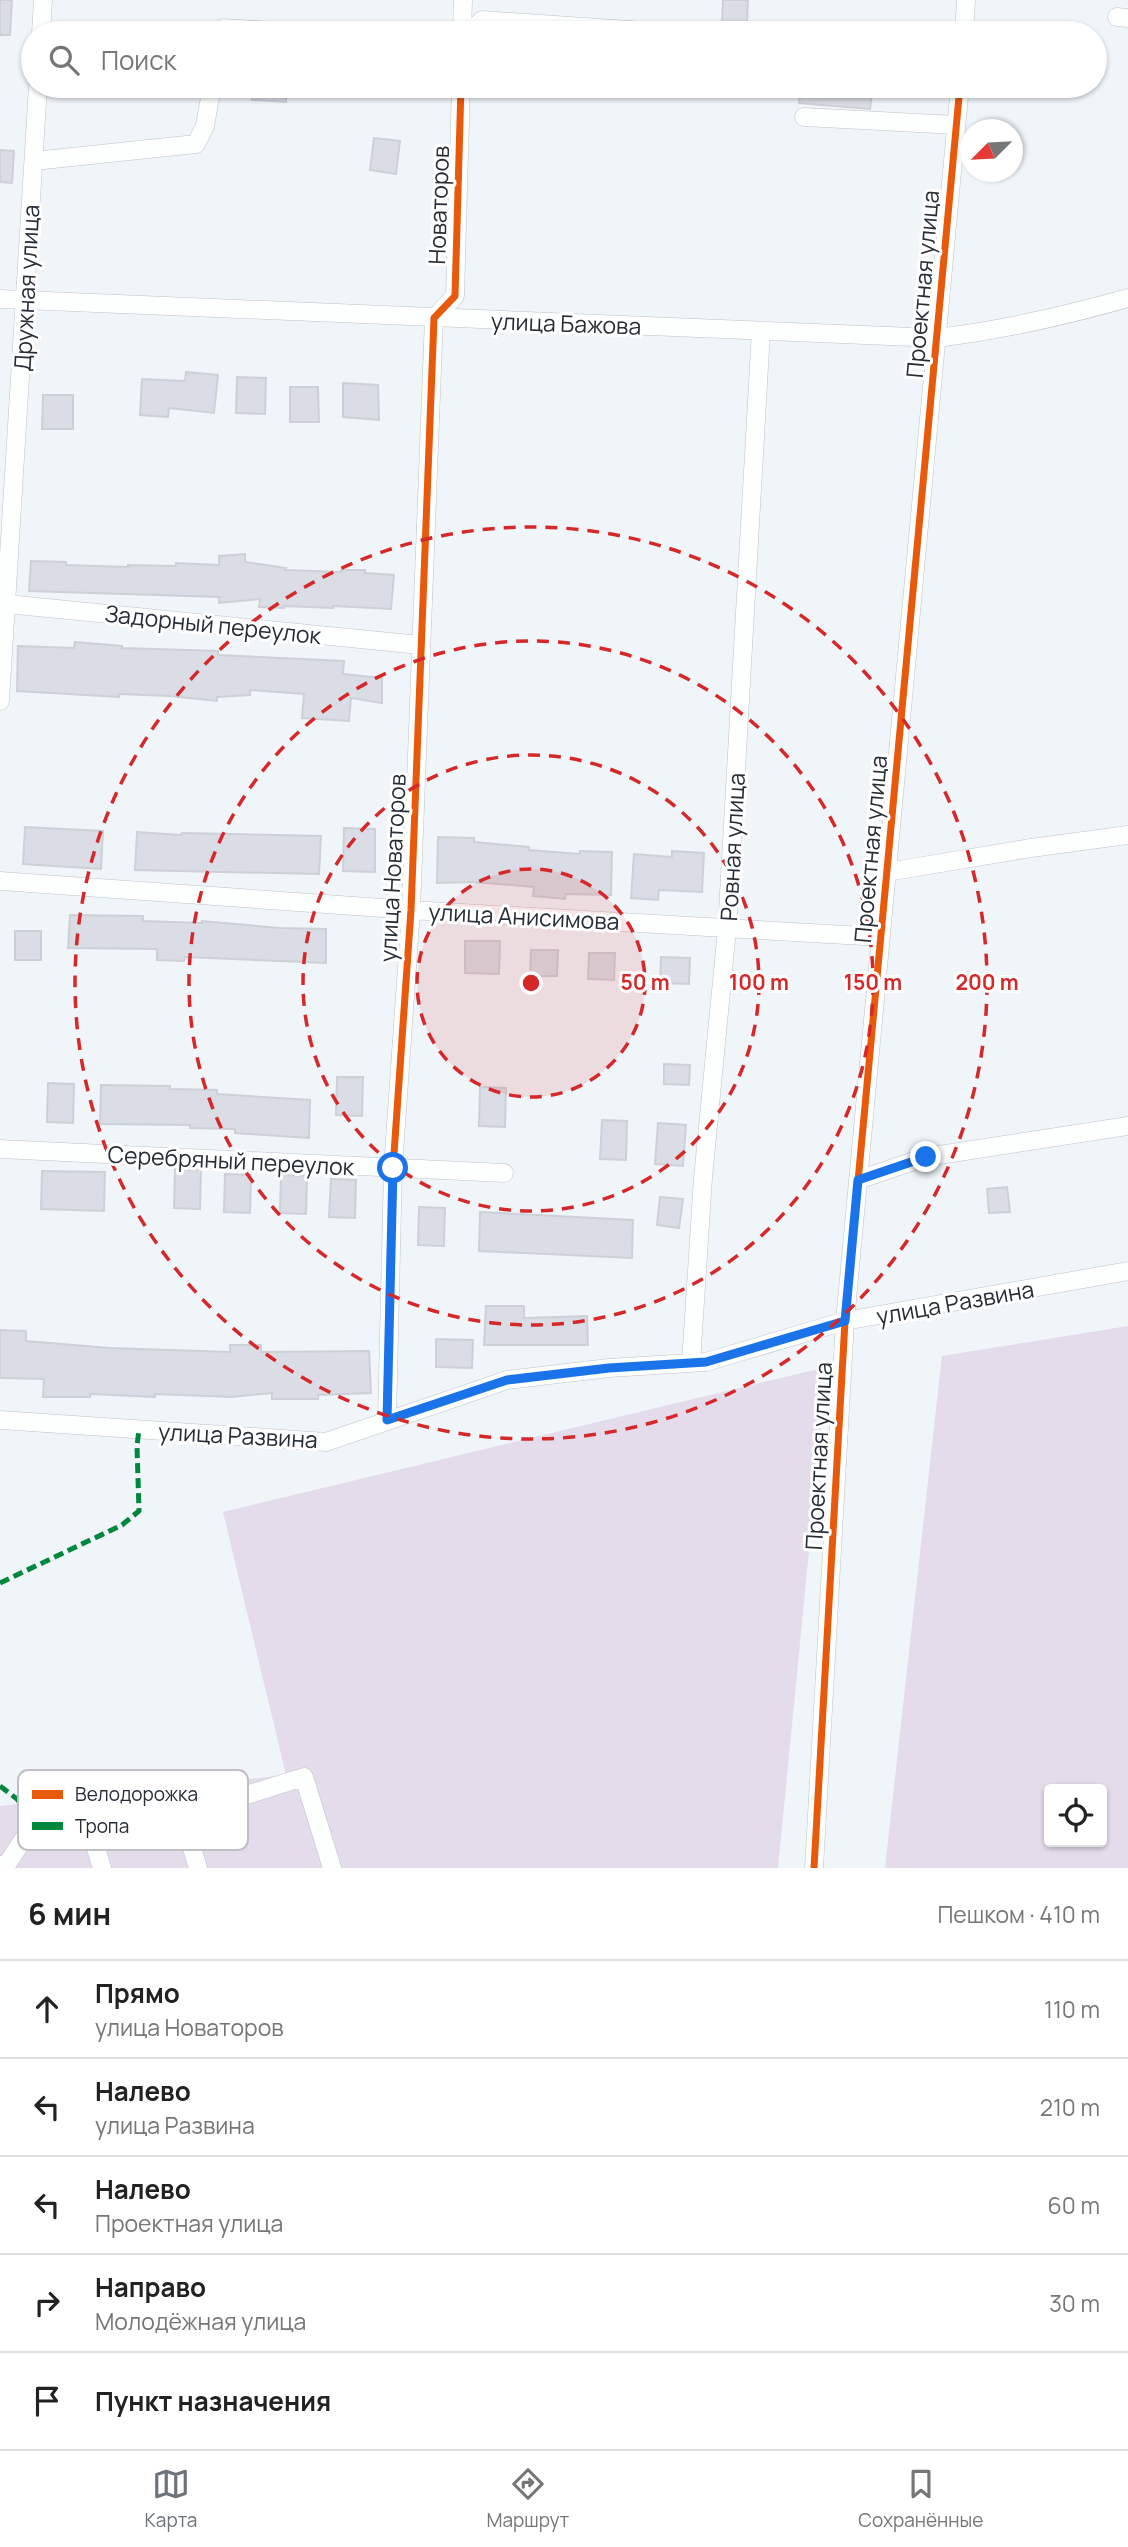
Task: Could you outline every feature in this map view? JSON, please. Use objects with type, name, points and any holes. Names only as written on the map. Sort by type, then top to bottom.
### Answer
[{"type":"street","points":[[42,21],[43,0]]},
{"type":"street","points":[[462,21],[463,0]]},
{"type":"street","points":[[965,21],[966,0]]},
{"type":"street","name":"Дружная улица","points":[[0,701],[37,98]]},
{"type":"street","points":[[34,161],[196,144],[205,126],[210,98]]},
{"type":"street","name":"Новаторов","points":[[434,318],[455,296],[461,98]]},
{"type":"street","name":"Проектная улица","points":[[814,1868],[845,1321],[959,98]]},
{"type":"street","points":[[804,117],[956,125]]},
{"type":"street","name":"улица Бажова","points":[[0,299],[937,338],[1068,315],[1128,299]]},
{"type":"street","name":"улица Новаторов","points":[[387,1420],[393,1168],[411,910],[434,318]]},
{"type":"street","name":"Ровная улица","points":[[691,1363],[704,1178],[727,929],[761,331]]},
{"type":"street","name":"Задорный переулок","points":[[7,604],[420,645]]},
{"type":"street","points":[[887,872],[1128,835]]},
{"type":"street","name":"улица Анисимова","points":[[0,881],[411,910],[881,937]]},
{"type":"street","points":[[858,1180],[926,1157],[1128,1126]]},
{"type":"street","name":"Серебряный переулок","points":[[0,1149],[503,1172]]},
{"type":"street","name":"улица Развина","points":[[0,1420],[326,1442],[507,1380],[609,1368],[706,1362],[845,1321],[1128,1271]]},
{"type":"street","points":[[248,1794],[304,1777],[332,1868]]},
{"type":"street","points":[[5,1866],[18,1847]]},
{"type":"street","points":[[96,1850],[102,1868]]},
{"type":"street","points":[[193,1850],[198,1868]]},
{"type":"shaded area","points":[[1128,1326],[1128,1868],[885,1868],[942,1356]]},
{"type":"shaded area","points":[[827,1367],[778,1868],[0,1868],[0,1806],[18,1804],[18,1850],[248,1850],[248,1779],[286,1775],[223,1512]]},
{"type":"building","points":[[0,0],[12,0],[10,35],[0,35]]},
{"type":"building","points":[[723,0],[748,0],[747,21],[722,21]]},
{"type":"building","points":[[286,98],[286,102],[252,100]]},
{"type":"building","points":[[800,98],[871,98],[870,109],[799,103]]},
{"type":"building","points":[[374,138],[400,141],[396,174],[370,170]]},
{"type":"building","points":[[0,150],[14,151],[12,183],[0,182]]},
{"type":"building","points":[[186,372],[218,375],[214,413],[169,408],[168,417],[140,415],[142,379],[185,381]]},
{"type":"building","points":[[237,377],[266,378],[265,414],[236,413]]},
{"type":"building","points":[[343,383],[378,385],[379,420],[343,417]]},
{"type":"building","points":[[290,387],[318,387],[319,422],[290,422]]},
{"type":"building","points":[[43,395],[73,395],[73,429],[42,429]]},
{"type":"building","points":[[245,554],[245,562],[286,568],[285,570],[365,570],[365,573],[394,575],[391,609],[333,606],[259,607],[260,599],[219,603],[219,597],[29,591],[31,561],[128,567],[176,566],[176,563],[219,565],[219,556]]},
{"type":"building","points":[[75,642],[122,648],[218,651],[218,655],[344,661],[343,674],[382,678],[382,703],[351,698],[349,721],[302,718],[304,694],[250,690],[250,695],[217,697],[217,701],[169,696],[119,694],[119,697],[17,691],[18,646],[74,648]]},
{"type":"building","points":[[25,827],[103,831],[101,869],[23,864]]},
{"type":"building","points":[[344,828],[375,829],[375,872],[343,871]]},
{"type":"building","points":[[137,832],[321,836],[319,874],[135,870]]},
{"type":"building","points":[[438,837],[474,838],[474,842],[529,847],[529,850],[580,854],[580,851],[612,852],[611,895],[566,894],[565,899],[533,896],[534,887],[473,882],[437,883]]},
{"type":"building","points":[[672,851],[704,853],[702,892],[659,890],[658,900],[631,898],[634,854],[672,857]]},
{"type":"building","points":[[70,915],[143,916],[143,921],[202,921],[326,929],[326,963],[185,957],[184,961],[157,960],[157,949],[68,948]]},
{"type":"building","points":[[15,931],[41,931],[41,960],[15,960]]},
{"type":"building","points":[[465,941],[500,941],[499,974],[465,973]]},
{"type":"building","points":[[531,950],[558,950],[557,976],[530,976]]},
{"type":"building","points":[[589,953],[615,953],[614,980],[588,979]]},
{"type":"building","points":[[661,957],[690,958],[689,984],[660,983]]},
{"type":"building","points":[[664,1064],[690,1065],[689,1085],[664,1084]]},
{"type":"building","points":[[337,1077],[363,1077],[362,1116],[336,1115]]},
{"type":"building","points":[[48,1083],[74,1084],[73,1123],[47,1122]]},
{"type":"building","points":[[101,1085],[170,1086],[170,1089],[217,1090],[217,1094],[310,1100],[309,1138],[235,1133],[235,1129],[190,1128],[190,1125],[100,1124]]},
{"type":"building","points":[[480,1087],[506,1088],[505,1127],[479,1126]]},
{"type":"building","points":[[602,1120],[627,1121],[626,1160],[600,1159]]},
{"type":"building","points":[[658,1123],[686,1125],[683,1166],[655,1164]]},
{"type":"building","points":[[175,1169],[201,1170],[200,1209],[174,1208]]},
{"type":"building","points":[[42,1171],[105,1172],[104,1211],[41,1209]]},
{"type":"building","points":[[225,1174],[251,1175],[250,1213],[224,1212]]},
{"type":"building","points":[[281,1175],[307,1176],[306,1214],[280,1213]]},
{"type":"building","points":[[331,1179],[356,1180],[355,1218],[329,1217]]},
{"type":"building","points":[[1007,1187],[1010,1212],[989,1213],[987,1189]]},
{"type":"building","points":[[660,1197],[683,1199],[679,1228],[657,1225]]},
{"type":"building","points":[[419,1207],[445,1208],[444,1246],[418,1245]]},
{"type":"building","points":[[480,1212],[633,1220],[632,1258],[479,1251]]},
{"type":"building","points":[[486,1306],[524,1306],[524,1318],[587,1316],[588,1345],[484,1345]]},
{"type":"building","points":[[0,1330],[26,1331],[26,1341],[110,1348],[230,1352],[230,1345],[261,1345],[261,1352],[369,1351],[371,1393],[318,1395],[318,1399],[272,1399],[272,1393],[231,1397],[90,1394],[90,1397],[43,1397],[44,1379],[0,1378]]},
{"type":"building","points":[[436,1339],[473,1340],[472,1368],[436,1367]]},
{"type":"marked path","points":[[0,1583],[122,1525],[139,1511],[139,1429]]},
{"type":"marked path","points":[[0,1786],[18,1800]]},
{"type":"cycle path","points":[[387,1420],[393,1168],[411,910],[434,318],[455,296],[461,98]]},
{"type":"cycle path","points":[[814,1868],[845,1321],[959,98]]},
{"type":"route","points":[[393,1168],[387,1420],[507,1380],[609,1368],[706,1362],[845,1321],[858,1180],[926,1157]]}]
